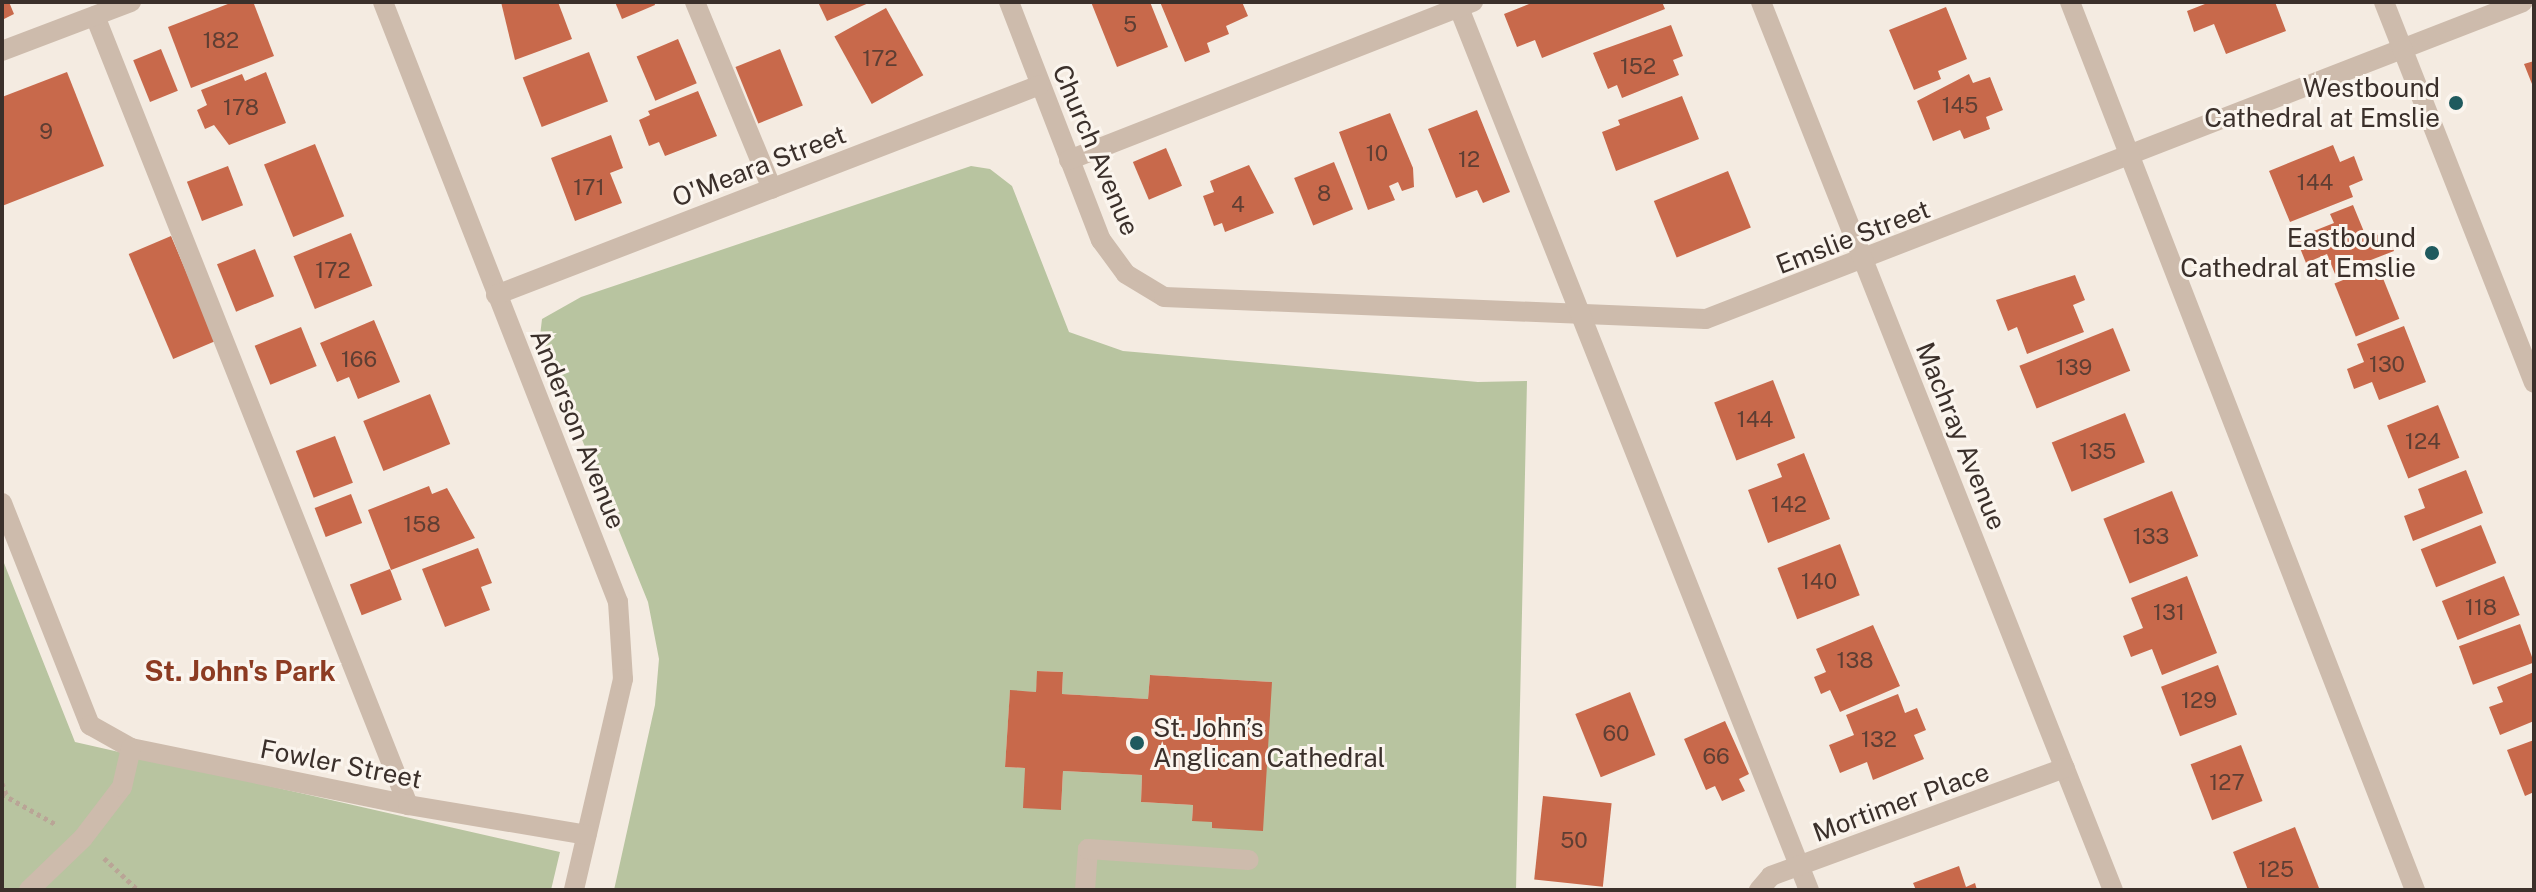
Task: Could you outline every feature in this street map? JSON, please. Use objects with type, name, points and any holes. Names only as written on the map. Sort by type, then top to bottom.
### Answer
[{"type":"street","points":[[2,51],[131,2]]},
{"type":"street","name":"Anderson Avenue","points":[[383,2],[618,602],[623,679],[574,890]]},
{"type":"street","points":[[695,2],[772,189]]},
{"type":"street","name":"Church Avenue","points":[[1009,2],[1101,240],[1126,274],[1164,297]]},
{"type":"street","name":"Machray Avenue","points":[[1761,2],[2113,890]]},
{"type":"street","points":[[2070,2],[2415,890]]},
{"type":"street","points":[[2384,2],[2534,382]]},
{"type":"street","name":"Emslie Street","points":[[1164,297],[1577,311],[1706,319],[1864,262],[2523,2]]},
{"type":"street","points":[[1069,160],[1466,5],[1577,311],[1809,890]]},
{"type":"street","points":[[95,16],[408,805]]},
{"type":"street","name":"O'Meara Street","points":[[496,295],[1040,85]]},
{"type":"street","name":"Fowler Street","points":[[2,503],[90,725],[131,748],[408,805],[587,835]]},
{"type":"street","points":[[29,890],[83,838],[122,787],[131,748]]},
{"type":"street","name":"Mortimer Place","points":[[1759,890],[1771,876],[2065,768]]},
{"type":"street","points":[[1085,890],[1088,849],[1249,860]]},
{"type":"path","points":[[2,783],[8,798]]},
{"type":"green space","points":[[971,166],[990,169],[1012,186],[1069,332],[1123,351],[1478,382],[1527,381],[1516,890],[614,890],[655,705],[659,659],[648,602],[540,336],[542,319],[581,297]],"holes":[[[1038,671],[1063,672],[1062,694],[1148,699],[1150,675],[1272,682],[1192,821],[1193,805],[1141,802],[1142,775],[1063,771],[1061,810],[1025,768],[1005,767],[1010,691],[1036,692]]]},
{"type":"green space","points":[[2,558],[75,742],[560,852],[551,890],[2,890]]},
{"type":"building","points":[[2,2],[9,2],[14,14],[2,20]]},
{"type":"building","points":[[233,2],[254,4],[274,56],[191,88],[168,27]]},
{"type":"building","points":[[501,2],[558,2],[572,39],[515,60]]},
{"type":"building","points":[[615,2],[654,2],[655,5],[622,19]]},
{"type":"building","points":[[818,2],[871,2],[827,21]]},
{"type":"building","points":[[1091,2],[1150,2],[1168,47],[1117,67]]},
{"type":"building","points":[[1160,2],[1242,2],[1248,16],[1226,26],[1229,34],[1207,43],[1210,52],[1185,62]]},
{"type":"building","points":[[1534,2],[1662,2],[1665,9],[1542,58],[1535,40],[1517,47],[1504,14]]},
{"type":"building","points":[[2210,2],[2275,2],[2286,31],[2226,54],[2214,24],[2194,32],[2187,11]]},
{"type":"building","points":[[1946,7],[1967,59],[1938,71],[1941,79],[1914,90],[1889,30]]},
{"type":"building","points":[[886,8],[923,75],[872,104],[834,37]]},
{"type":"building","points":[[1671,25],[1683,56],[1673,60],[1679,75],[1622,98],[1617,85],[1608,89],[1593,53]]},
{"type":"building","points":[[678,39],[697,83],[655,101],[637,57]]},
{"type":"building","points":[[161,49],[178,91],[150,102],[133,60]]},
{"type":"building","points":[[780,49],[803,106],[758,124],[735,67]]},
{"type":"building","points":[[589,52],[608,101],[542,127],[523,77]]},
{"type":"building","points":[[2534,61],[2534,89],[2524,64]]},
{"type":"building","points":[[67,72],[104,166],[2,206],[2,97]]},
{"type":"building","points":[[266,72],[286,123],[229,145],[214,125],[205,129],[197,110],[207,105],[201,90],[242,74],[245,81]]},
{"type":"building","points":[[1969,74],[1973,83],[1990,77],[2003,110],[1986,117],[1990,129],[1964,139],[1960,130],[1933,141],[1917,101]]},
{"type":"building","points":[[698,91],[717,136],[665,156],[659,142],[649,146],[639,120],[650,115],[648,111]]},
{"type":"building","points":[[1682,96],[1699,139],[1616,171],[1602,132],[1620,125],[1618,120]]},
{"type":"building","points":[[1477,110],[1510,192],[1483,203],[1477,190],[1456,198],[1428,129]]},
{"type":"building","points":[[1390,113],[1413,168],[1414,187],[1402,191],[1398,182],[1389,186],[1395,200],[1368,210],[1339,132]]},
{"type":"building","points":[[611,135],[623,168],[610,173],[622,203],[575,221],[551,158]]},
{"type":"building","points":[[315,144],[344,216],[293,237],[264,165]]},
{"type":"building","points":[[2333,145],[2340,162],[2354,156],[2363,180],[2349,186],[2353,197],[2290,222],[2269,171]]},
{"type":"building","points":[[1166,148],[1182,186],[1149,200],[1133,162]]},
{"type":"building","points":[[1334,162],[1353,209],[1313,225],[1294,178]]},
{"type":"building","points":[[1249,165],[1274,213],[1225,232],[1222,223],[1214,226],[1203,196],[1214,192],[1210,181]]},
{"type":"building","points":[[228,166],[243,205],[202,221],[187,182]]},
{"type":"building","points":[[1728,171],[1751,228],[1677,258],[1654,201]]},
{"type":"building","points":[[2353,205],[2367,239],[2387,231],[2394,251],[2335,274],[2327,254],[2306,263],[2296,238],[2334,223],[2330,214]]},
{"type":"building","points":[[351,233],[372,286],[315,309],[294,256]]},
{"type":"building","points":[[171,236],[216,341],[173,359],[129,254]]},
{"type":"building","points":[[255,249],[274,296],[236,312],[217,264]]},
{"type":"building","points":[[2378,266],[2399,319],[2356,336],[2334,284]]},
{"type":"building","points":[[2075,275],[2085,300],[2073,305],[2084,332],[2027,354],[2017,327],[2008,331],[1996,300]]},
{"type":"building","points":[[374,320],[400,382],[358,399],[349,377],[337,382],[320,343]]},
{"type":"building","points":[[2404,326],[2426,382],[2379,400],[2372,382],[2354,389],[2347,369],[2364,362],[2357,344]]},
{"type":"building","points":[[301,327],[317,366],[270,385],[255,346]]},
{"type":"building","points":[[2113,328],[2130,371],[2037,408],[2019,366]]},
{"type":"building","points":[[1773,380],[1795,438],[1736,460],[1714,403]]},
{"type":"building","points":[[430,394],[450,444],[383,471],[363,421]]},
{"type":"building","points":[[2438,405],[2459,458],[2408,478],[2387,426]]},
{"type":"building","points":[[2125,413],[2145,462],[2072,492],[2052,443]]},
{"type":"building","points":[[335,436],[353,483],[314,498],[296,451]]},
{"type":"building","points":[[1804,453],[1830,519],[1768,543],[1748,490],[1782,477],[1777,464]]},
{"type":"building","points":[[2466,470],[2483,513],[2413,541],[2404,516],[2425,508],[2418,489]]},
{"type":"building","points":[[429,486],[432,494],[447,488],[475,538],[391,570],[368,510]]},
{"type":"building","points":[[2172,491],[2198,556],[2130,584],[2103,519]]},
{"type":"building","points":[[351,494],[362,523],[326,537],[315,508]]},
{"type":"building","points":[[2481,525],[2496,563],[2436,587],[2421,549]]},
{"type":"building","points":[[1840,544],[1860,595],[1797,619],[1777,568]]},
{"type":"building","points":[[478,548],[492,583],[481,587],[490,610],[445,627],[422,569]]},
{"type":"building","points":[[390,569],[402,600],[362,615],[350,584]]},
{"type":"building","points":[[2187,576],[2217,653],[2162,675],[2152,649],[2131,657],[2123,636],[2143,628],[2131,598]]},
{"type":"building","points":[[2504,576],[2520,615],[2458,640],[2442,601]]},
{"type":"building","points":[[2520,624],[2534,663],[2473,685],[2459,646]]},
{"type":"building","points":[[1873,625],[1900,686],[1840,712],[1830,690],[1821,694],[1814,677],[1826,672],[1816,649]]},
{"type":"building","points":[[2218,665],[2237,714],[2180,736],[2161,687]]},
{"type":"building","name":"St. John’s Anglican Cathedral","points":[[1037,671],[1063,672],[1062,694],[1148,699],[1150,675],[1272,682],[1263,831],[1212,828],[1212,822],[1192,821],[1193,805],[1141,802],[1142,775],[1063,771],[1061,810],[1023,808],[1025,768],[1005,767],[1010,690],[1036,692]]},
{"type":"building","points":[[2534,672],[2534,721],[2500,735],[2489,707],[2503,702],[2497,687]]},
{"type":"building","points":[[1630,692],[1655,755],[1601,777],[1575,714]]},
{"type":"building","points":[[1898,694],[1905,713],[1917,708],[1926,730],[1914,735],[1924,759],[1873,780],[1867,762],[1840,773],[1829,745],[1854,735],[1846,715]]},
{"type":"building","points":[[1725,721],[1749,774],[1739,779],[1745,791],[1722,801],[1715,786],[1706,790],[1684,739]]},
{"type":"building","points":[[2534,740],[2534,792],[2525,796],[2507,750]]},
{"type":"building","points":[[2241,745],[2263,801],[2212,820],[2191,764]]},
{"type":"building","points":[[1543,796],[1612,803],[1603,887],[1534,880]]},
{"type":"building","points":[[2295,827],[2319,888],[2248,890],[2233,852]]},
{"type":"building","points":[[1959,866],[1966,887],[1975,883],[1977,890],[1916,890],[1913,883]]},
{"type":"place","name":"Westbound Cathedral at Emslie","points":[[2456,103]]},
{"type":"place","name":"Eastbound Cathedral at Emslie","points":[[2432,253]]},
{"type":"place","name":"St. John’s Anglican Cathedral","points":[[1137,743]]},
{"type":"district","name":"St. John's Park","points":[[240,671]]}]
